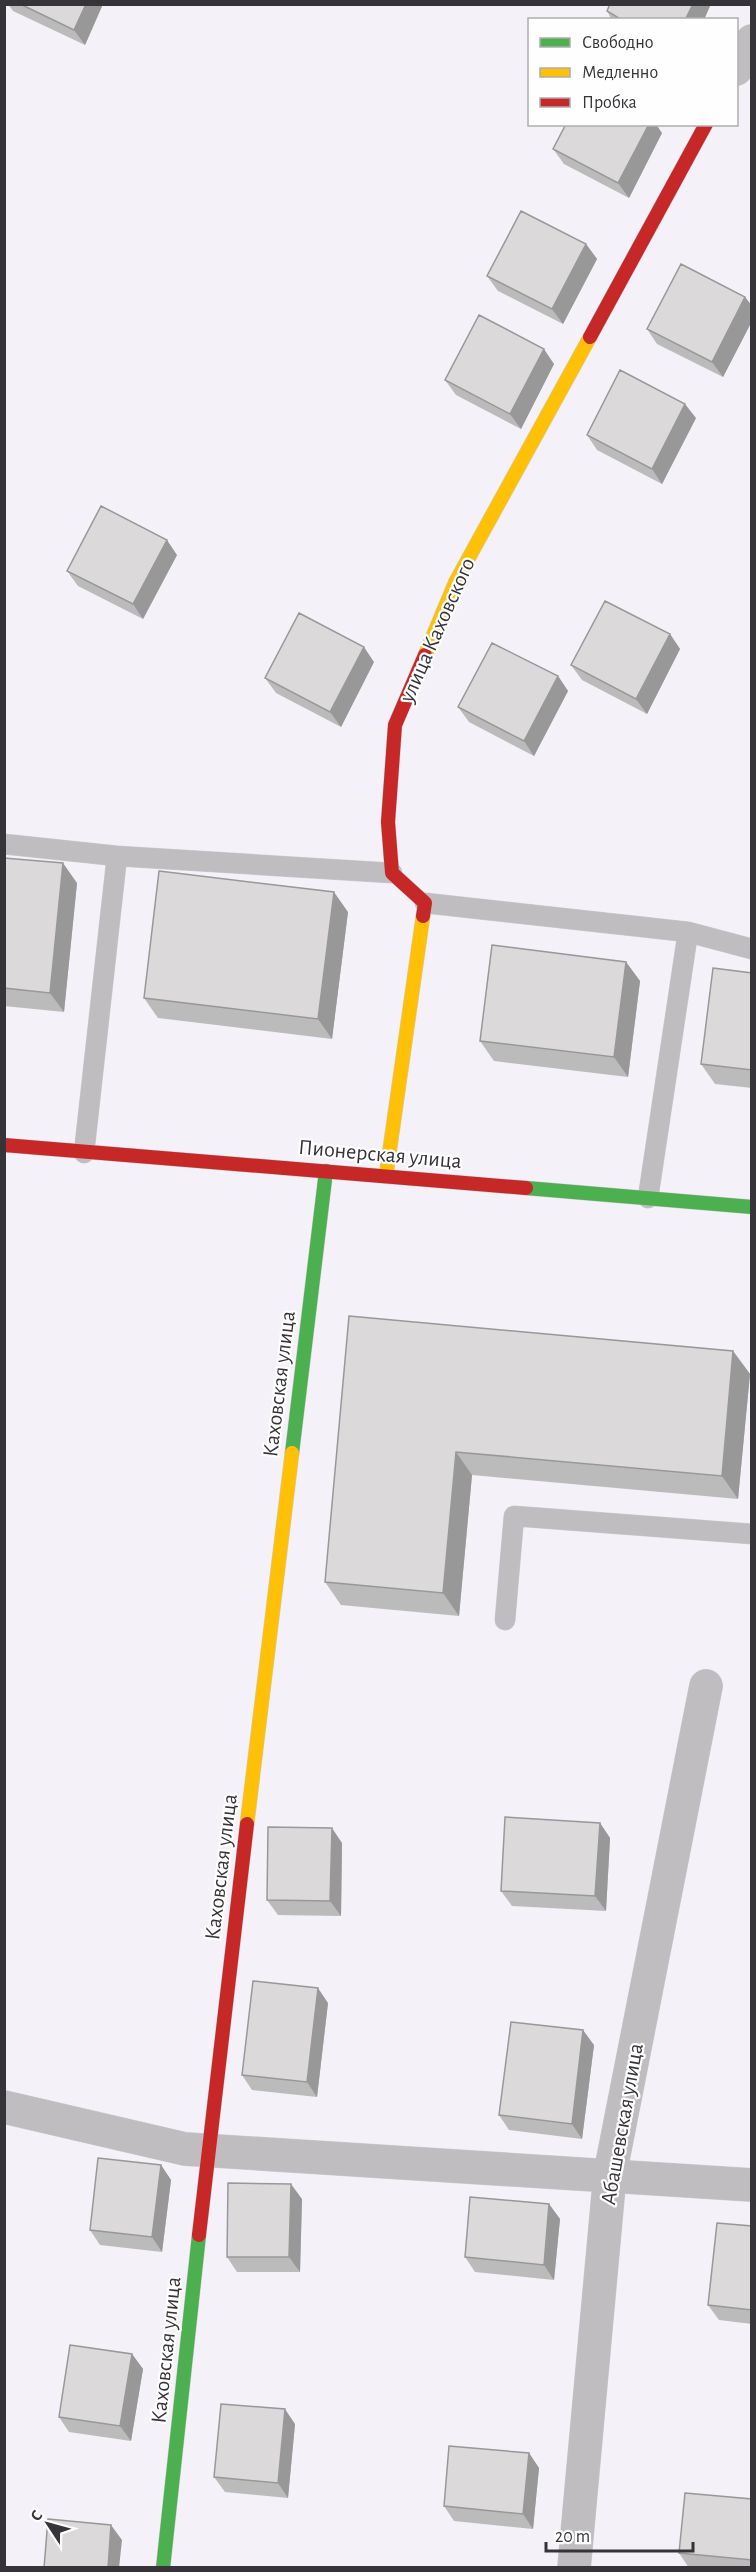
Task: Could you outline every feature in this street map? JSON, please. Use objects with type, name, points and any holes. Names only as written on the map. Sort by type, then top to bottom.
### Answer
[{"type":"street","points":[[738,66],[752,41]]},
{"type":"street","name":"улица Каховского","points":[[393,873],[388,822],[395,725],[456,581],[705,126]]},
{"type":"street","points":[[386,1176],[425,903],[393,873]]},
{"type":"street","name":"Пионерская улица","points":[[4,1145],[648,1197],[752,1208]]},
{"type":"street","name":"Каховская улица","points":[[163,2568],[208,2151],[326,1171]]},
{"type":"street","name":"Абашевская улица","points":[[574,2568],[610,2174],[706,1686]]},
{"type":"street","points":[[4,2107],[185,2149],[610,2174],[752,2185]]},
{"type":"lane","points":[[4,844],[117,856],[393,873]]},
{"type":"lane","points":[[84,1152],[117,856]]},
{"type":"lane","points":[[425,903],[688,932],[752,949]]},
{"type":"lane","points":[[648,1197],[688,932]]},
{"type":"lane","points":[[505,1620],[514,1516],[752,1534]]},
{"type":"building","points":[[20,4],[86,4],[74,30]]},
{"type":"building","points":[[610,4],[693,4],[686,18],[619,18],[607,11]]},
{"type":"building","points":[[565,126],[648,126],[618,183],[553,149]]},
{"type":"building","points":[[521,211],[586,244],[552,309],[487,276]]},
{"type":"building","points":[[681,264],[745,297],[712,362],[647,329]]},
{"type":"building","points":[[479,315],[544,349],[510,414],[445,380]]},
{"type":"building","points":[[620,370],[685,404],[652,469],[587,435]]},
{"type":"building","points":[[101,506],[167,540],[133,604],[67,571]]},
{"type":"building","points":[[605,601],[670,634],[636,699],[571,665]]},
{"type":"building","points":[[299,613],[364,647],[330,712],[265,678]]},
{"type":"building","points":[[492,643],[558,676],[524,741],[458,707]]},
{"type":"building","points":[[4,858],[63,863],[50,993],[4,988]]},
{"type":"building","points":[[159,871],[334,892],[318,1019],[144,998]]},
{"type":"building","points":[[492,945],[626,962],[614,1057],[480,1041]]},
{"type":"building","points":[[713,968],[752,973],[752,1070],[701,1064]]},
{"type":"building","points":[[349,1316],[733,1351],[722,1476],[456,1452],[443,1593],[325,1582]]},
{"type":"building","points":[[505,1817],[600,1823],[595,1896],[501,1891]]},
{"type":"building","points":[[268,1827],[332,1828],[330,1901],[267,1900]]},
{"type":"building","points":[[253,1981],[318,1988],[307,2082],[242,2075]]},
{"type":"building","points":[[511,2022],[583,2030],[572,2124],[499,2115]]},
{"type":"building","points":[[98,2158],[161,2165],[152,2237],[90,2230]]},
{"type":"building","points":[[228,2183],[291,2184],[289,2257],[227,2257]]},
{"type":"building","points":[[470,2197],[549,2204],[544,2265],[465,2257]]},
{"type":"building","points":[[717,2223],[752,2226],[752,2310],[708,2305]]},
{"type":"building","points":[[70,2345],[132,2354],[120,2426],[59,2417]]},
{"type":"building","points":[[221,2404],[285,2409],[278,2483],[214,2477]]},
{"type":"building","points":[[449,2446],[529,2453],[523,2514],[444,2506]]},
{"type":"building","points":[[685,2493],[752,2499],[752,2560],[679,2553]]},
{"type":"building","points":[[48,2519],[111,2525],[108,2568],[44,2568]]},
{"type":"traffic: fast","points":[[292,1453],[326,1171]]},
{"type":"traffic: fast","points":[[526,1188],[752,1207]]},
{"type":"traffic: fast","points":[[163,2568],[199,2235]]},
{"type":"traffic: slow","points":[[425,655],[456,581],[590,337]]},
{"type":"traffic: slow","points":[[386,1176],[423,916]]},
{"type":"traffic: slow","points":[[247,1824],[292,1453]]},
{"type":"traffic: jam","points":[[590,337],[705,126]]},
{"type":"traffic: jam","points":[[423,916],[425,903],[392,873],[388,822],[395,725],[425,655]]},
{"type":"traffic: jam","points":[[4,1145],[526,1188]]},
{"type":"traffic: jam","points":[[199,2235],[247,1824]]}]
